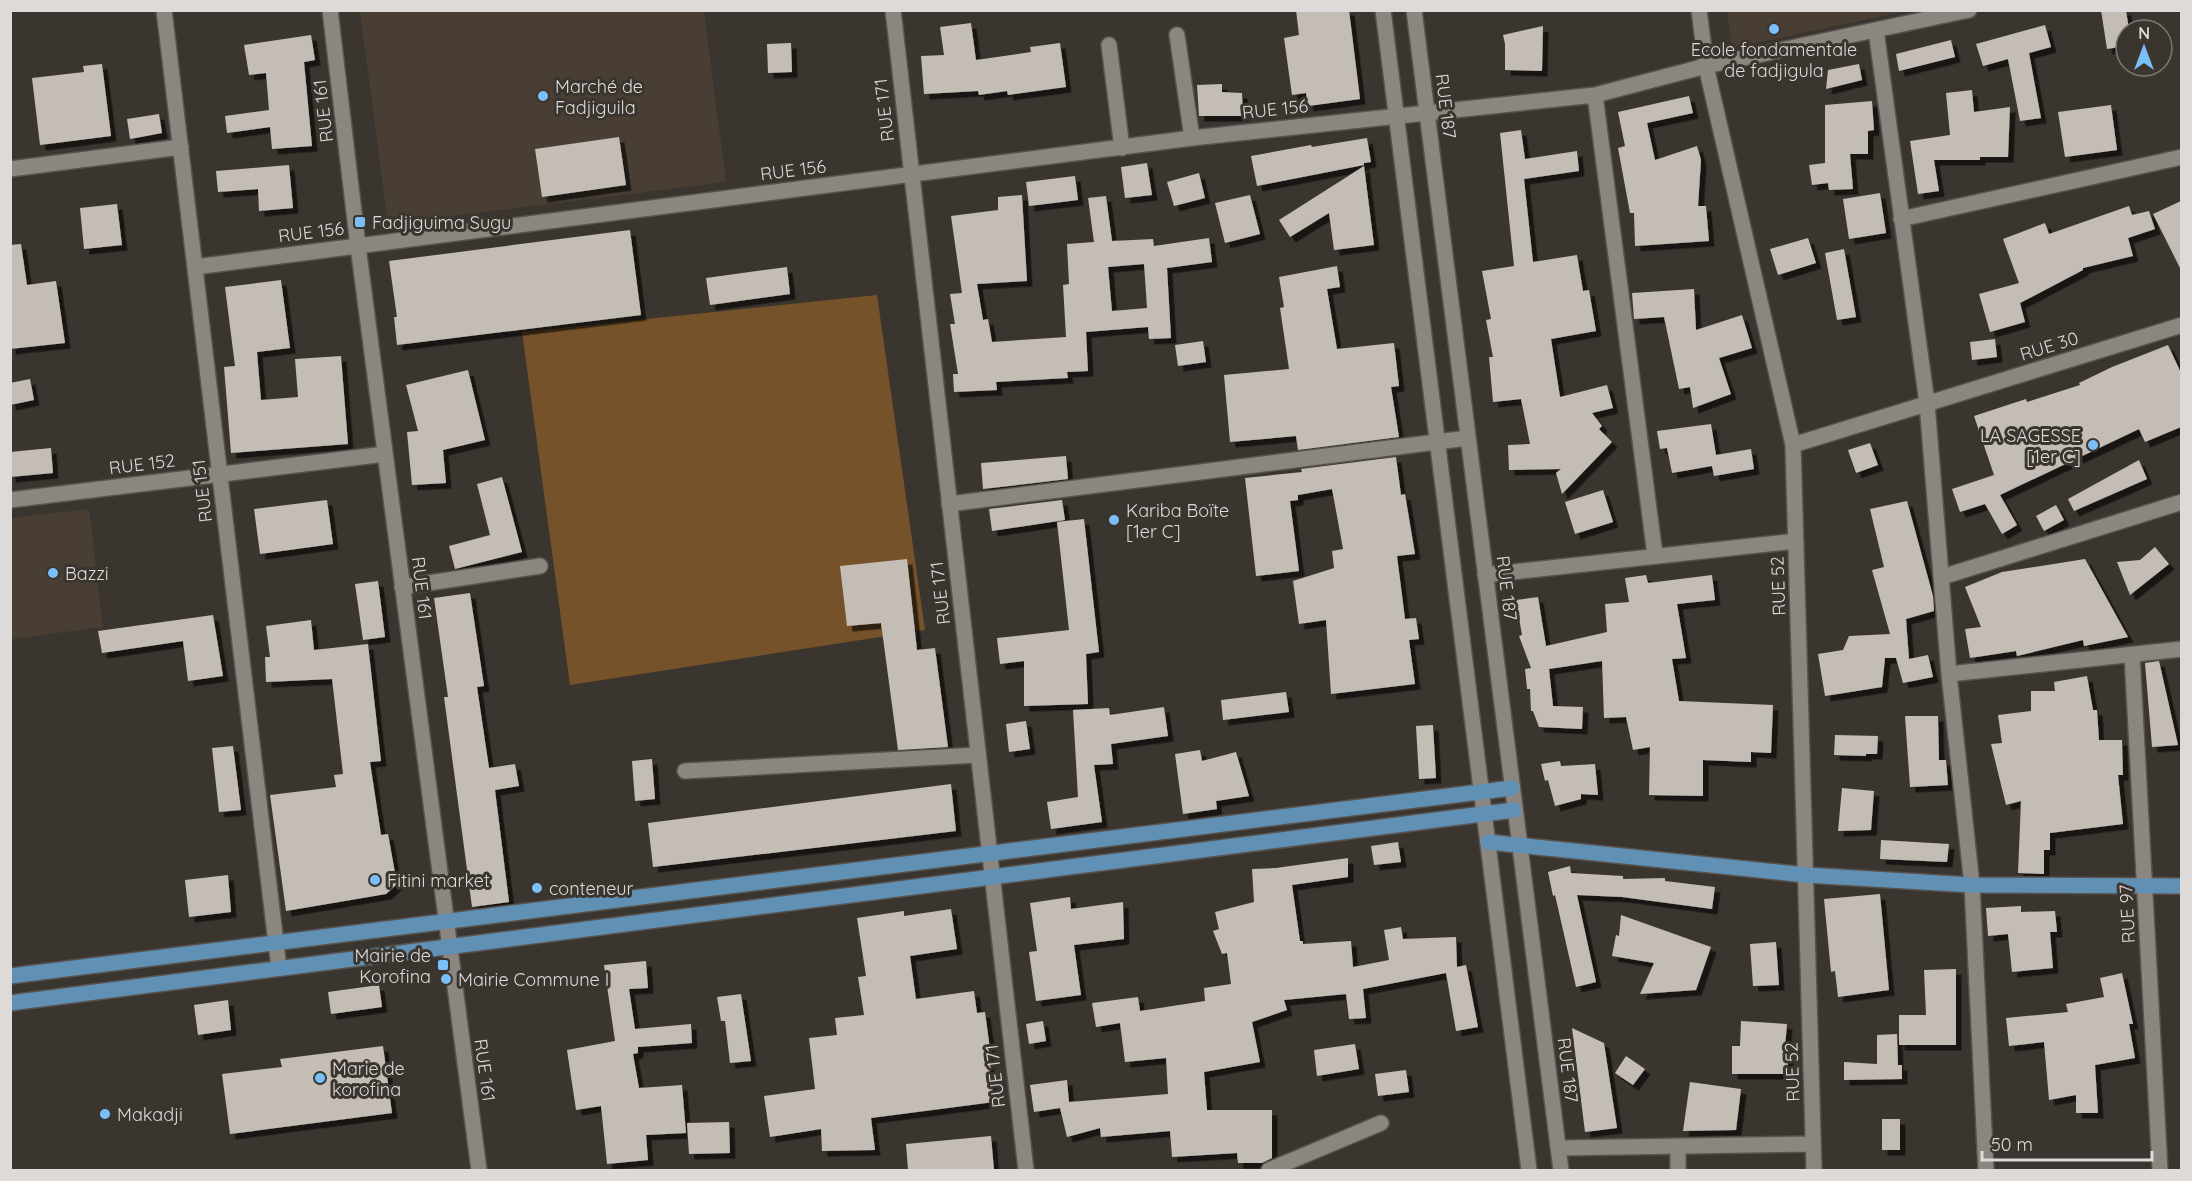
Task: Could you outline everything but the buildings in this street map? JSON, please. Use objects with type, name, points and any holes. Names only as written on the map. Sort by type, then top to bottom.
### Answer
[{"type":"main road","points":[[10,976],[1512,788]]},
{"type":"main road","points":[[10,1003],[1514,810]]},
{"type":"main road","points":[[1488,842],[1806,875],[1972,885],[2181,886]]},
{"type":"street","name":"RUE 151","points":[[164,10],[279,968]]},
{"type":"street","name":"RUE 161","points":[[330,10],[358,246],[479,1170]]},
{"type":"street","name":"RUE 171","points":[[892,10],[1026,1170]]},
{"type":"street","points":[[1383,10],[1529,1170]]},
{"type":"street","name":"RUE 187","points":[[1414,10],[1561,1170]]},
{"type":"street","name":"RUE 52","points":[[1699,10],[1706,66],[1793,444],[1814,1170]]},
{"type":"street","name":"RUE 156","points":[[195,267],[1192,138],[1595,95],[1706,66],[1969,10]]},
{"type":"street","points":[[1876,30],[1927,403],[1949,674],[1972,885],[1986,1170]]},
{"type":"street","points":[[1177,35],[1192,138]]},
{"type":"street","points":[[1109,45],[1122,148]]},
{"type":"street","points":[[1595,95],[1655,555]]},
{"type":"street","points":[[10,168],[180,147]]},
{"type":"street","points":[[1901,219],[2181,157]]},
{"type":"street","name":"RUE 30","points":[[1793,444],[2181,325]]},
{"type":"street","points":[[949,504],[1468,438]]},
{"type":"street","name":"RUE 152","points":[[10,500],[386,454]]},
{"type":"street","points":[[1942,577],[2181,502]]},
{"type":"street","points":[[1485,575],[1796,541]]},
{"type":"street","points":[[402,587],[540,566]]},
{"type":"street","points":[[1949,674],[2181,649]]},
{"type":"street","name":"RUE 97","points":[[2132,655],[2160,1170]]},
{"type":"street","points":[[685,771],[978,755]]},
{"type":"street","points":[[1269,1170],[1382,1123]]},
{"type":"street","points":[[1558,1148],[1813,1144]]},
{"type":"street","points":[[1678,1147],[1678,1170]]},
{"type":"shaded area","name":"Ecole fondamentale de fadjigula","points":[[1727,10],[1907,11],[1732,48]]},
{"type":"shaded area","name":"Marché de Fadjiguila","points":[[360,11],[704,11],[726,182],[388,224]]},
{"type":"shaded area","points":[[877,295],[925,630],[570,685],[522,332]]},
{"type":"shaded area","name":"Bazzi","points":[[89,509],[103,627],[11,639],[11,518]]},
{"type":"place","name":"Ecole fondamentale de fadjigula","points":[[1774,29]]},
{"type":"place","name":"Marché de Fadjiguila","points":[[543,96]]},
{"type":"place","name":"Fadjiguima Sugu","points":[[360,222]]},
{"type":"place","name":"LA SAGESSE [1er C]","points":[[2093,445]]},
{"type":"place","name":"Kariba Boïte [1er C]","points":[[1114,520]]},
{"type":"place","name":"Bazzi","points":[[53,573]]},
{"type":"place","name":"Fitini market","points":[[375,880]]},
{"type":"place","name":"conteneur","points":[[537,888]]},
{"type":"place","name":"Mairie de Korofina","points":[[443,965]]},
{"type":"place","name":"Mairie Commune I","points":[[446,979]]},
{"type":"place","name":"Marie de korofina","points":[[320,1078]]},
{"type":"place","name":"Makadji","points":[[105,1114]]}]
